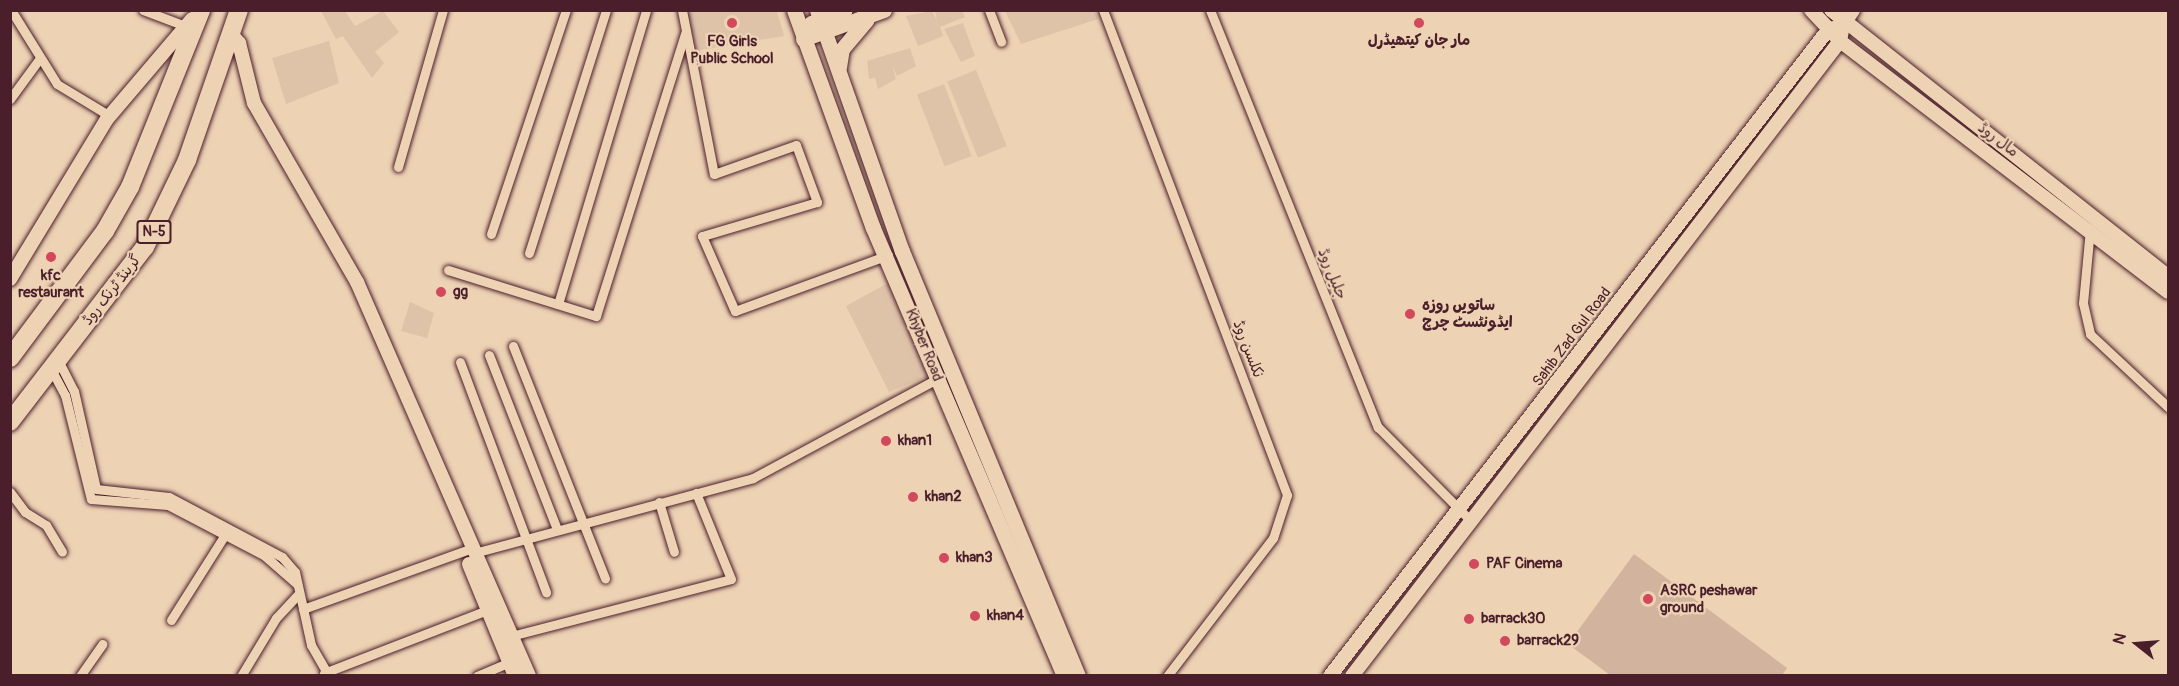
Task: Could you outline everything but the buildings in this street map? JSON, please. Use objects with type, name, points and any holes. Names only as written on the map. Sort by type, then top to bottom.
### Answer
[{"type":"highway","name":"N-5","points":[[10,358],[105,231],[130,187],[201,10]]},
{"type":"highway","name":"گرینڈ ٹرنک روڈ","points":[[10,422],[159,223],[232,35],[239,10]]},
{"type":"main road","name":"Khyber Road","points":[[794,10],[873,228],[888,255],[937,379],[1064,675]]},
{"type":"main road","points":[[801,33],[845,10]]},
{"type":"main road","points":[[821,21],[879,13]]},
{"type":"main road","points":[[838,67],[857,27],[879,13]]},
{"type":"main road","name":"Khyber Road","points":[[821,21],[906,261],[1078,675]]},
{"type":"street","points":[[11,10],[57,84],[110,116]]},
{"type":"street","points":[[143,10],[188,27]]},
{"type":"street","points":[[10,279],[110,116],[188,27],[196,10]]},
{"type":"street","points":[[398,168],[443,10]]},
{"type":"street","points":[[491,234],[566,10]]},
{"type":"street","points":[[529,253],[606,10]]},
{"type":"street","points":[[558,304],[646,10]]},
{"type":"street","points":[[682,10],[714,174],[796,145],[817,202],[702,236],[735,311],[888,255]]},
{"type":"street","points":[[989,10],[1001,42]]},
{"type":"street","name":"نکلسن روڈ","points":[[1103,10],[1287,495],[1273,538],[1167,675]]},
{"type":"street","name":"جلیل روڈ","points":[[1210,10],[1378,427],[1465,515]]},
{"type":"street","name":"مال روڈ","points":[[1811,10],[1840,41],[2169,292]]},
{"type":"street","name":"مال روڈ","points":[[1831,10],[1843,25],[2169,276]]},
{"type":"street","name":"Sahib Zad Gul Road","points":[[1330,675],[1465,515],[1840,41],[1843,25],[1853,10]]},
{"type":"street","points":[[1828,30],[1843,25]]},
{"type":"street","points":[[448,270],[596,316],[686,30]]},
{"type":"street","name":"Sahib Zad Gul Road","points":[[1352,675],[1465,515],[1828,30]]},
{"type":"street","points":[[232,35],[239,43],[254,103],[357,282],[470,548],[529,675]]},
{"type":"street","points":[[10,99],[40,58]]},
{"type":"street","points":[[2092,217],[2083,303],[2090,334],[2169,407]]},
{"type":"street","points":[[513,346],[587,521],[606,578]]},
{"type":"street","points":[[489,355],[557,529]]},
{"type":"street","points":[[460,362],[546,592]]},
{"type":"street","points":[[54,364],[74,391],[96,489],[169,496],[227,532],[282,556],[296,572],[311,645],[326,674],[487,610]]},
{"type":"street","points":[[303,609],[470,548],[526,538],[753,478],[937,379]]},
{"type":"street","points":[[10,492],[25,513],[46,525],[62,552]]},
{"type":"street","points":[[511,636],[731,579],[696,493]]},
{"type":"street","points":[[659,502],[674,552]]},
{"type":"street","points":[[171,620],[227,532]]},
{"type":"street","points":[[470,548],[487,610],[515,675]]},
{"type":"street","points":[[240,675],[276,618],[299,590]]},
{"type":"street","points":[[80,675],[102,644]]},
{"type":"street","points":[[477,675],[510,662]]},
{"type":"shaded area","points":[[962,10],[965,17],[940,27],[943,36],[918,46],[906,16],[932,11],[937,21],[935,11]]},
{"type":"shaded area","points":[[321,11],[345,11],[355,26],[383,11],[399,32],[375,52],[384,63],[372,78],[343,36],[336,39]]},
{"type":"shaded area","name":"FG Girls Public School","points":[[681,11],[777,11],[784,36],[689,52]]},
{"type":"shaded area","points":[[1005,11],[1095,11],[1098,19],[1021,44]]},
{"type":"shaded area","points":[[963,23],[975,56],[961,62],[944,29]]},
{"type":"shaded area","points":[[329,41],[339,83],[286,104],[272,58]]},
{"type":"shaded area","points":[[910,48],[916,66],[897,76],[892,65],[896,79],[878,89],[875,78],[869,79],[867,61]]},
{"type":"shaded area","points":[[976,70],[1007,146],[978,158],[947,82]]},
{"type":"shaded area","points":[[944,84],[972,156],[945,166],[917,94]]},
{"type":"shaded area","points":[[888,283],[928,376],[889,392],[846,306]]},
{"type":"shaded area","points":[[410,302],[434,313],[427,338],[401,331]]},
{"type":"shaded area","name":"ASRC peshawar ground","points":[[1634,554],[1787,668],[1782,675],[1610,675],[1568,644]]},
{"type":"place","name":"FG Girls Public School","points":[[732,23]]},
{"type":"place","name":"مار جان کیتھیڈرل","points":[[1419,23]]},
{"type":"place","name":"kfc restaurant","points":[[51,257]]},
{"type":"place","name":"gg","points":[[441,292]]},
{"type":"place","name":"ساتویں روزہ ایڈونٹسٹ چرچ","points":[[1410,314]]},
{"type":"place","name":"khan1","points":[[886,441]]},
{"type":"place","name":"khan2","points":[[913,497]]},
{"type":"place","name":"khan3","points":[[944,558]]},
{"type":"place","name":"PAF Cinema","points":[[1474,564]]},
{"type":"place","name":"ASRC peshawar ground","points":[[1648,599]]},
{"type":"place","name":"khan4","points":[[975,616]]},
{"type":"place","name":"barrack30","points":[[1469,619]]},
{"type":"place","name":"barrack29","points":[[1505,641]]}]
